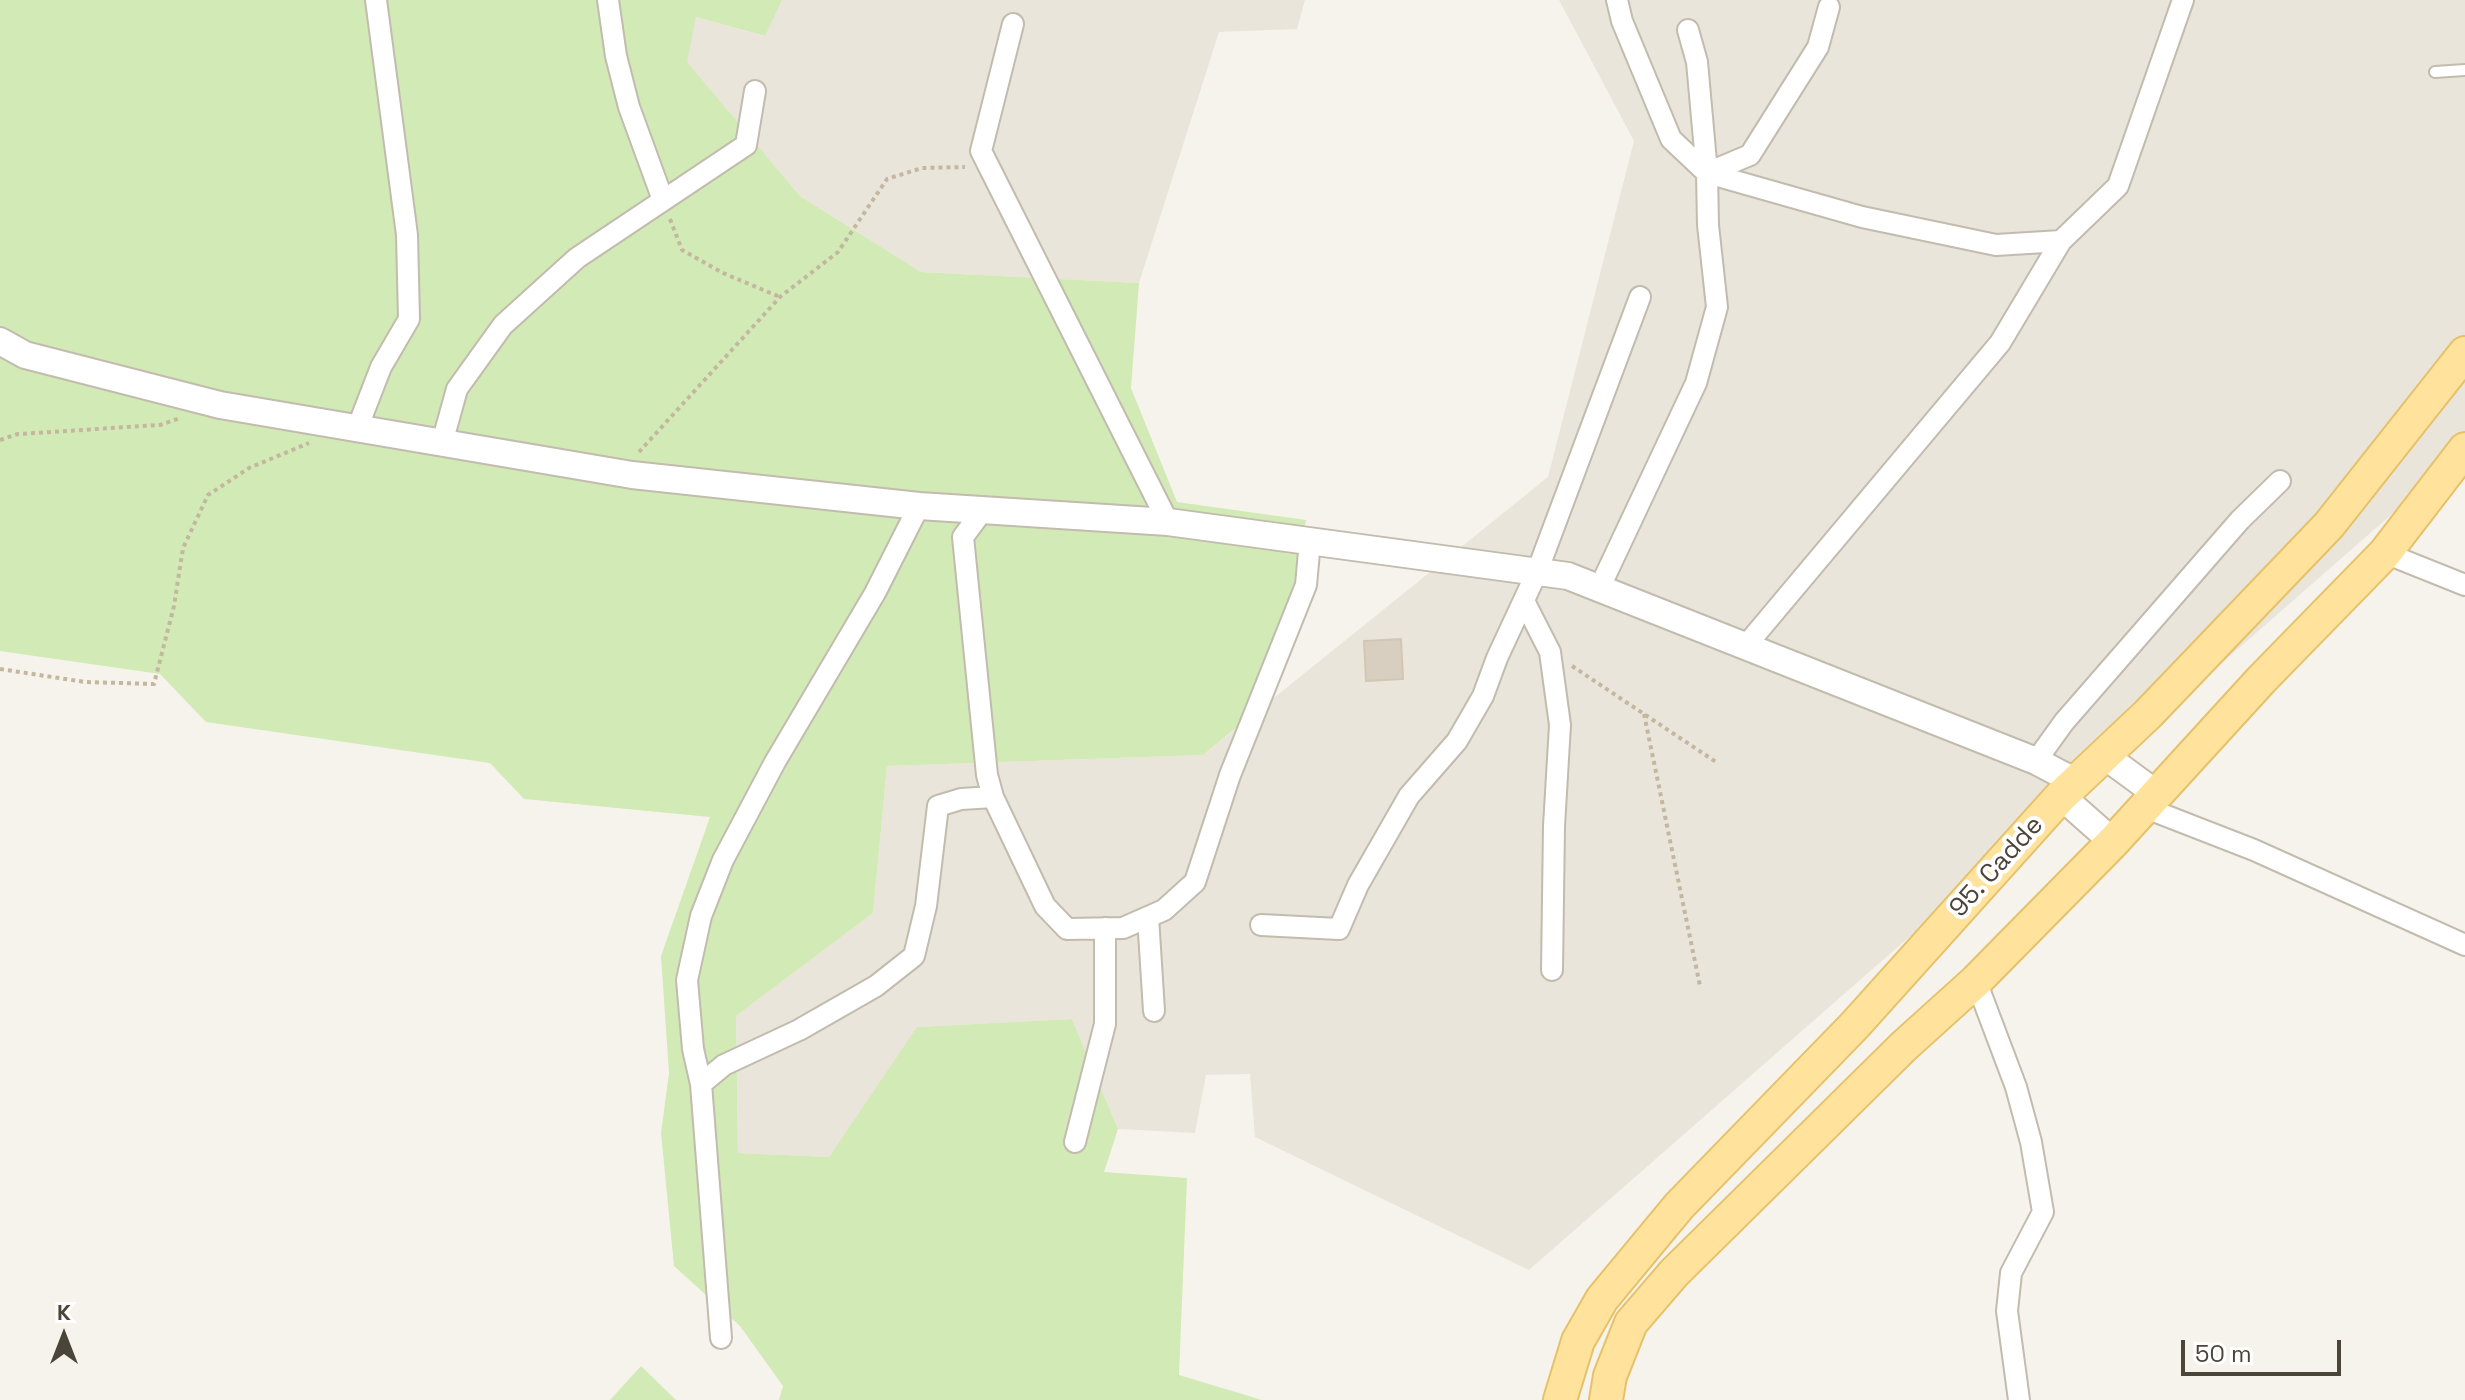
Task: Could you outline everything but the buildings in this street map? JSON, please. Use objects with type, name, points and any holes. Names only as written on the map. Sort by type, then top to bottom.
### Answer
[{"type":"main road","name":"95. Cadde","points":[[1560,1400],[1578,1341],[1602,1299],[1679,1206],[1854,1026],[2069,789],[2105,756],[2329,525],[2465,353]]},
{"type":"main road","points":[[1606,1400],[1610,1376],[1631,1323],[1674,1273],[1883,1067],[1976,981],[2152,802],[2262,679],[2385,553],[2465,449]]},
{"type":"street","points":[[357,429],[381,367],[409,319],[407,235],[376,0]]},
{"type":"street","points":[[608,0],[616,56],[629,107],[663,200]]},
{"type":"street","points":[[1617,0],[1622,21],[1671,139],[1707,173],[1862,217],[1996,245],[2061,241]]},
{"type":"street","points":[[1744,648],[2000,343],[2061,241],[2118,186],[2183,0]]},
{"type":"street","points":[[1707,173],[1750,155],[1818,47],[1829,7]]},
{"type":"street","points":[[1013,24],[981,151],[1168,522]]},
{"type":"street","points":[[1599,589],[1696,383],[1717,307],[1697,62],[1688,30]]},
{"type":"street","points":[[442,443],[457,389],[503,325],[577,258],[746,145],[755,91]]},
{"type":"street","points":[[1261,925],[1339,929],[1358,885],[1409,796],[1457,741],[1483,696],[1537,572],[1640,297]]},
{"type":"street","points":[[0,341],[25,355],[220,405],[619,473],[919,506],[1168,522],[1568,576],[2036,761],[2069,789],[2113,842]]},
{"type":"street","points":[[2036,761],[2064,722],[2240,520],[2280,481]]},
{"type":"street","points":[[721,1338],[701,1084],[693,1049],[687,980],[701,916],[731,846],[875,593],[919,506]]},
{"type":"street","points":[[983,510],[963,537],[987,775],[993,797],[1045,906],[1067,929],[1123,928],[1164,910],[1195,882],[1230,775],[1306,585],[1310,541]]},
{"type":"street","points":[[2385,553],[2465,585]]},
{"type":"street","points":[[1524,601],[1550,652],[1560,725],[1554,826],[1552,970]]},
{"type":"street","points":[[2105,756],[2152,802],[2465,945]]},
{"type":"street","points":[[701,1084],[724,1065],[799,1030],[876,986],[914,956],[926,906],[938,806],[961,799],[993,797]]},
{"type":"street","points":[[1148,917],[1154,1011]]},
{"type":"street","points":[[1075,1142],[1105,1024],[1105,928]]},
{"type":"street","points":[[1976,981],[2016,1087],[2031,1142],[2043,1212],[2011,1273],[2007,1311],[2019,1400]]},
{"type":"lane","points":[[2435,72],[2465,70]]},
{"type":"path","points":[[619,473],[780,297],[838,252],[887,179],[922,168],[988,166]]},
{"type":"path","points":[[663,200],[682,250],[723,273],[780,297]]},
{"type":"path","points":[[0,440],[18,434],[160,425],[220,405]]},
{"type":"path","points":[[0,669],[85,682],[154,684],[183,548],[208,495],[249,468],[308,444],[357,429]]},
{"type":"path","points":[[1550,652],[1716,762]]},
{"type":"path","points":[[1644,714],[1700,986]]},
{"type":"shaded area","points":[[782,0],[1305,0],[1297,29],[1219,32],[1139,283],[921,272],[800,196],[686,62],[696,17],[764,36]]},
{"type":"shaded area","points":[[1559,0],[2465,0],[2465,450],[1529,1270],[1255,1137],[1250,1074],[1206,1075],[1195,1133],[1118,1129],[1072,1019],[918,1027],[829,1157],[738,1153],[736,1016],[873,913],[887,766],[1203,755],[1548,477],[1634,141]]},
{"type":"green space","points":[[0,0],[782,0],[765,36],[696,17],[687,62],[800,196],[921,272],[1139,283],[1131,388],[1177,502],[1306,520],[1294,585],[1243,722],[1203,755],[887,766],[873,913],[736,1016],[738,1153],[829,1157],[917,1027],[1072,1019],[1118,1129],[1104,1172],[1187,1178],[1179,1375],[1262,1400],[779,1400],[783,1386],[740,1326],[674,1266],[661,1133],[669,1073],[661,956],[710,817],[524,799],[490,763],[206,722],[160,674],[0,651]]},
{"type":"green space","points":[[641,1366],[676,1400],[610,1400]]}]
